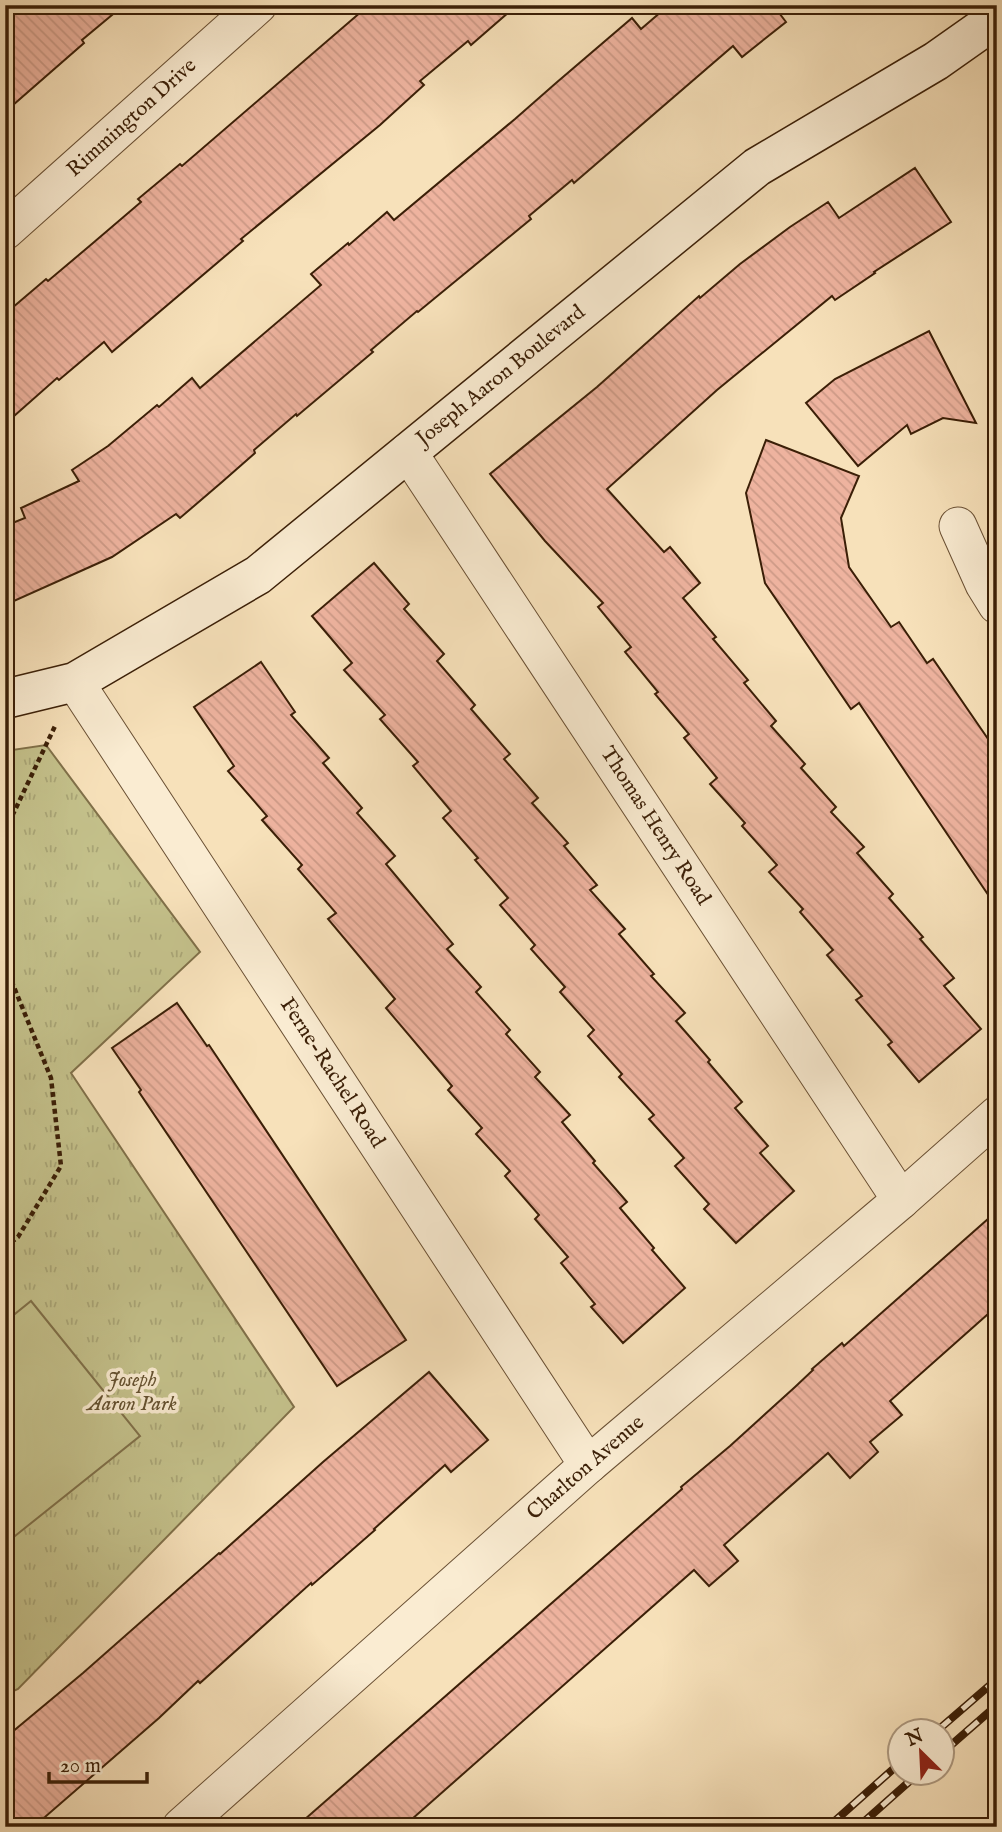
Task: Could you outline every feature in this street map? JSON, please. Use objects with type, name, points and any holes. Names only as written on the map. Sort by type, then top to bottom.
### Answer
[{"type":"street","name":"Rimmington Drive","points":[[5,231],[258,5]]},
{"type":"street","name":"Joseph Aaron Boulevard","points":[[5,699],[75,682],[258,575],[757,167],[936,61],[987,24]]},
{"type":"street","name":"Thomas Henry Road","points":[[408,452],[901,1200]]},
{"type":"street","points":[[958,526],[984,584],[997,605]]},
{"type":"street","name":"Ferne-Rachel Road","points":[[75,682],[588,1465]]},
{"type":"street","name":"Charlton Avenue","points":[[181,1827],[588,1465],[901,1200],[997,1115]]},
{"type":"path","points":[[5,831],[75,682]]},
{"type":"path","points":[[5,965],[51,1078],[61,1166],[18,1237],[5,1247]]},
{"type":"green space","name":"Joseph Aaron Park","points":[[46,745],[200,952],[71,1073],[294,1407],[18,1689],[5,1695],[5,751]]},
{"type":"green space","points":[[5,1102],[14,1119],[14,1180],[5,1187]]},
{"type":"green space","points":[[31,1301],[140,1436],[5,1544],[5,1322]]},
{"type":"building","points":[[5,5],[124,5],[5,112]]},
{"type":"building","points":[[369,5],[517,5],[471,45],[468,41],[420,81],[424,85],[380,125],[241,239],[243,241],[112,352],[104,342],[59,380],[57,378],[5,424],[5,314],[93,243],[141,202],[138,199],[180,164],[182,166]]},
{"type":"building","points":[[669,5],[773,5],[786,22],[742,57],[733,46],[574,183],[572,180],[529,216],[531,219],[417,311],[297,416],[296,414],[180,518],[176,514],[112,557],[5,605],[5,526],[25,518],[21,508],[79,481],[72,470],[108,446],[157,405],[159,407],[192,378],[200,388],[321,285],[311,274],[348,243],[349,245],[387,212],[394,220],[632,18],[641,29]]},
{"type":"building","points":[[915,168],[951,222],[835,300],[832,296],[717,390],[607,489],[664,552],[670,547],[700,583],[683,598],[748,680],[744,683],[776,721],[771,726],[805,764],[801,768],[836,807],[831,812],[864,847],[857,853],[893,894],[889,898],[954,978],[944,986],[981,1029],[919,1082],[888,1045],[892,1042],[856,1000],[862,996],[827,955],[833,950],[800,912],[803,909],[769,872],[777,865],[742,826],[745,823],[710,784],[717,778],[684,738],[689,734],[655,694],[658,692],[625,652],[631,647],[598,607],[603,603],[545,541],[490,474],[597,387],[699,296],[700,298],[790,227],[828,202],[839,218]]},
{"type":"building","points":[[929,331],[976,423],[943,418],[911,434],[907,425],[858,466],[806,403],[835,379]]},
{"type":"building","points":[[766,440],[859,476],[841,518],[849,567],[891,627],[899,622],[927,663],[933,659],[997,752],[997,908],[859,703],[851,709],[765,583],[746,493]]},
{"type":"building","points":[[374,563],[409,604],[404,609],[444,654],[437,661],[475,705],[471,709],[510,754],[504,759],[538,798],[532,803],[568,843],[564,846],[597,885],[590,890],[625,929],[619,934],[654,974],[651,976],[685,1013],[676,1021],[742,1102],[735,1108],[768,1146],[760,1153],[794,1191],[736,1243],[704,1209],[709,1204],[675,1166],[684,1158],[649,1119],[654,1115],[619,1077],[622,1074],[588,1036],[594,1030],[560,992],[565,987],[531,949],[535,945],[500,905],[508,898],[443,818],[451,811],[413,766],[418,762],[380,719],[385,715],[344,670],[352,663],[312,616]]},
{"type":"building","points":[[261,662],[295,712],[291,715],[329,758],[323,763],[362,808],[357,813],[395,856],[386,864],[453,944],[447,949],[481,987],[476,992],[510,1030],[506,1034],[540,1072],[535,1077],[570,1115],[562,1122],[627,1202],[620,1208],[685,1288],[623,1343],[591,1307],[595,1304],[561,1263],[568,1257],[535,1219],[539,1215],[505,1176],[510,1171],[476,1134],[482,1128],[448,1090],[452,1086],[386,1008],[395,999],[328,919],[336,913],[298,869],[302,865],[262,820],[267,816],[228,771],[234,766],[194,707]]},
{"type":"building","points":[[177,1003],[207,1046],[209,1045],[406,1340],[337,1386],[112,1048]]},
{"type":"building","points":[[997,1211],[997,1306],[890,1401],[902,1415],[870,1442],[878,1452],[850,1478],[828,1453],[724,1545],[738,1561],[709,1586],[694,1570],[403,1827],[296,1827],[682,1489],[681,1487],[730,1446],[812,1369],[842,1343],[844,1346]]},
{"type":"building","points":[[429,1372],[488,1440],[451,1472],[445,1465],[375,1530],[312,1585],[311,1583],[200,1683],[198,1681],[45,1817],[28,1827],[5,1827],[5,1738]]},
{"type":"railway","points":[[954,1716],[997,1679]]},
{"type":"railway","points":[[956,1741],[997,1705]]},
{"type":"railway","points":[[828,1827],[886,1775]]},
{"type":"railway","points":[[858,1827],[904,1786]]}]
